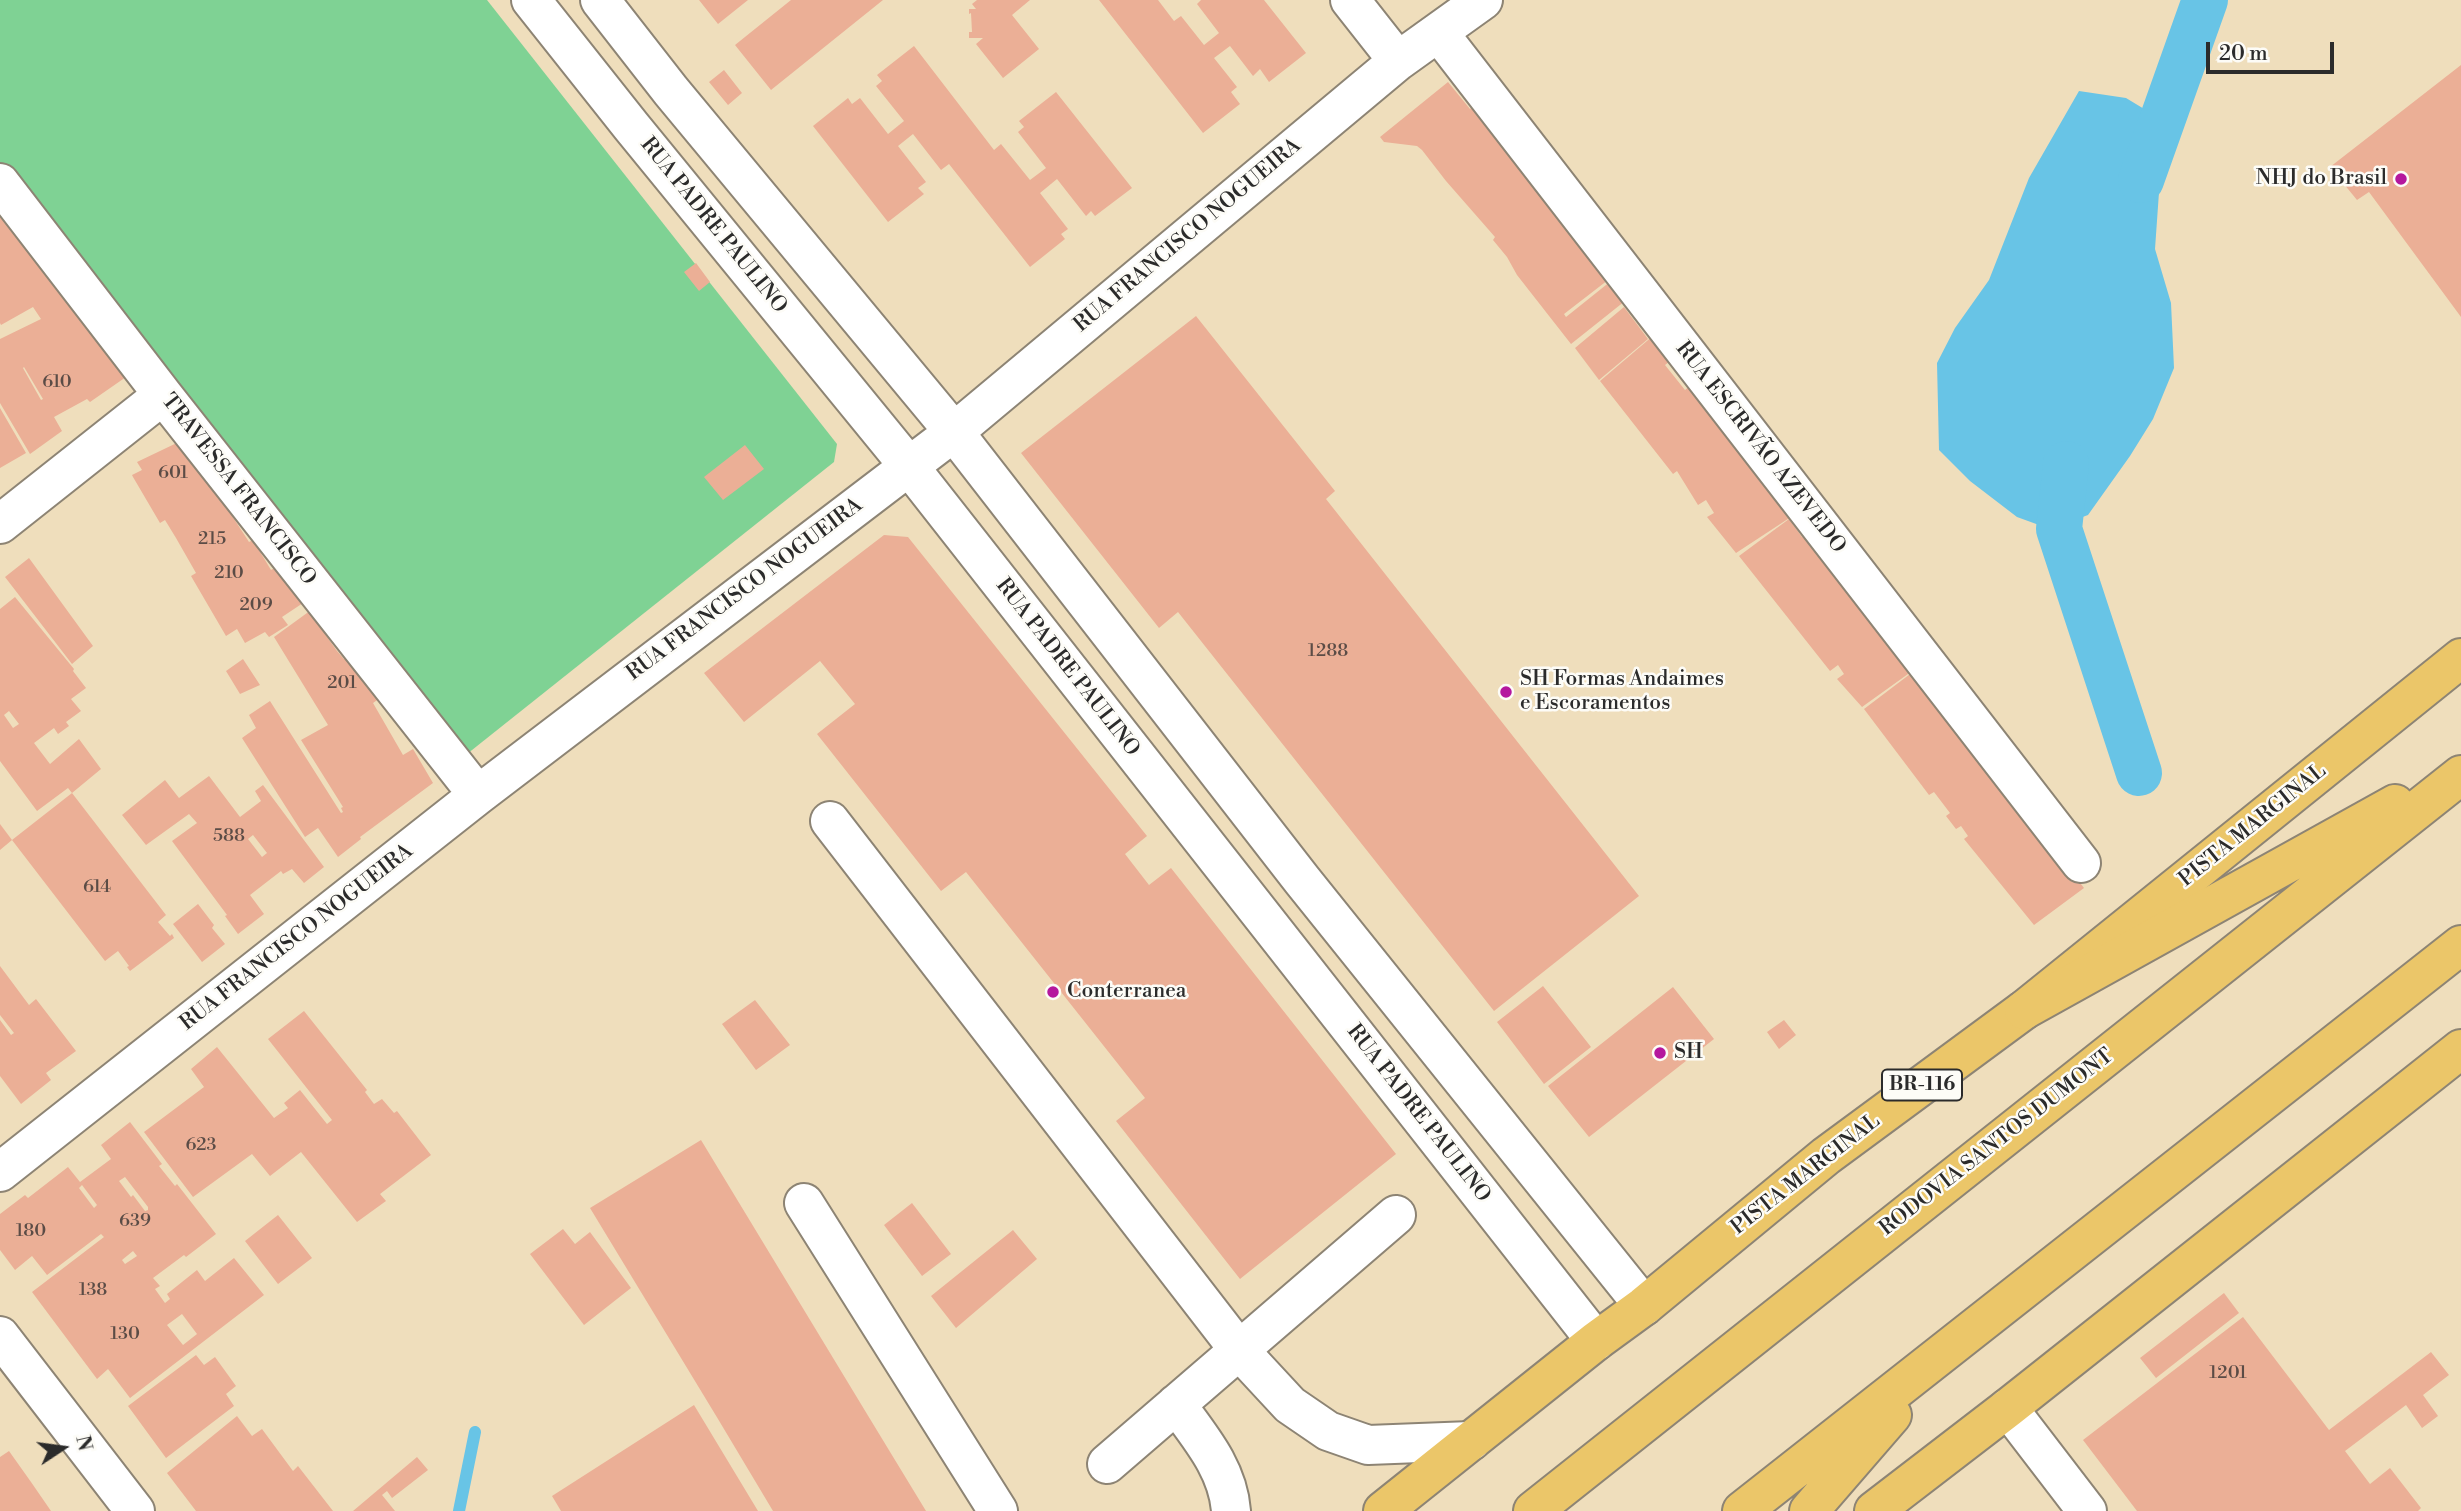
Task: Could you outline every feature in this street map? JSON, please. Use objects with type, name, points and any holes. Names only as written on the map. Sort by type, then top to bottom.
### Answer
[{"type":"main road","name":"PISTA MARGINAL","points":[[1383,1511],[1644,1306],[1826,1156],[2024,1010],[2461,658]]},
{"type":"main road","points":[[2024,1010],[2461,767]]},
{"type":"main road","name":"RODOVIA SANTOS DUMONT","points":[[1532,1511],[2461,775]]},
{"type":"main road","points":[[1742,1511],[2461,945]]},
{"type":"main road","points":[[1874,1511],[2461,1049]]},
{"type":"main road","points":[[1809,1511],[1952,1345]]},
{"type":"street","name":"RUA PADRE PAULINO","points":[[531,0],[908,465],[1597,1341]]},
{"type":"street","points":[[600,0],[671,91],[954,432],[1302,880],[1644,1306]]},
{"type":"street","points":[[1350,0],[1398,61]]},
{"type":"street","name":"RUA FRANCISCO NOGUEIRA","points":[[0,1172],[478,795],[954,432],[1398,61],[1483,0]]},
{"type":"street","name":"RUA ESCRIVÃO AZEVEDO","points":[[1439,33],[2081,863]]},
{"type":"street","points":[[631,126],[671,91]]},
{"type":"street","name":"TRAVESSA FRANCISCO","points":[[0,183],[478,795]]},
{"type":"street","points":[[0,524],[163,395]]},
{"type":"street","points":[[830,821],[1239,1350],[1290,1405],[1328,1431],[1368,1445],[1471,1441]]},
{"type":"street","points":[[804,1203],[998,1511]]},
{"type":"street","points":[[1107,1464],[1396,1215]]},
{"type":"street","points":[[0,1336],[135,1511]]},
{"type":"street","points":[[1176,1404],[1214,1457],[1230,1500],[1231,1511]]},
{"type":"street","points":[[2008,1408],[2087,1511]]},
{"type":"green space","points":[[0,0],[487,0],[837,444],[834,462],[467,754],[0,163]]},
{"type":"water","points":[[2079,91],[2126,98],[2164,121],[2155,249],[2171,303],[2174,368],[2153,419],[2088,515],[2050,529],[2017,517],[1970,481],[1939,450],[1937,363],[1955,328],[1989,280],[2029,178]]},
{"type":"building","points":[[699,0],[748,0],[718,24]]},
{"type":"building","points":[[791,0],[883,0],[771,90],[735,45]]},
{"type":"building","points":[[977,0],[1030,0],[1012,15],[1039,49],[1003,78],[976,44],[983,38],[969,38],[969,32],[972,32],[969,9],[976,9],[972,4]]},
{"type":"building","points":[[1099,0],[1158,0],[1174,21],[1181,16],[1204,45],[1219,33],[1197,4],[1201,0],[1264,0],[1306,53],[1269,82],[1260,69],[1253,76],[1230,46],[1214,58],[1237,87],[1231,92],[1240,104],[1203,133]]},
{"type":"building","points":[[914,46],[994,150],[1001,144],[1030,180],[1046,168],[1018,132],[1024,127],[1019,121],[1056,92],[1132,188],[1095,216],[1091,211],[1086,216],[1057,179],[1040,193],[1068,229],[1061,234],[1065,239],[1030,267],[949,164],[941,170],[913,134],[898,146],[926,182],[918,188],[924,194],[888,222],[813,126],[848,98],[852,104],[860,98],[888,134],[904,121],[876,86],[882,81],[877,75]]},
{"type":"building","name":"NHJ do Brasil","points":[[2461,65],[2461,317],[2369,192],[2357,200],[2330,167]]},
{"type":"building","points":[[724,70],[742,93],[728,105],[709,82]]},
{"type":"building","points":[[1448,82],[1470,109],[1472,107],[1608,280],[1564,314],[1566,317],[1611,281],[1625,301],[1571,344],[1517,275],[1493,240],[1495,237],[1422,150],[1417,146],[1384,142],[1380,137]]},
{"type":"building","points":[[0,214],[126,377],[90,402],[87,399],[54,417],[62,431],[30,454],[0,403],[0,339],[41,319],[33,307],[1,325]],"holes":[[[24,367],[43,399],[41,400]]]},
{"type":"building","points":[[696,263],[710,282],[699,291],[684,272]]},
{"type":"building","points":[[1624,307],[1648,339],[1599,380],[1575,348]]},
{"type":"building","points":[[1196,316],[1335,491],[1326,499],[1639,896],[1494,1011],[1178,612],[1159,628],[1021,453]]},
{"type":"building","points":[[1654,335],[1674,358],[1665,365],[1685,390],[1692,384],[1797,513],[1736,553],[1707,517],[1714,513],[1706,500],[1698,505],[1677,471],[1673,474],[1600,381]]},
{"type":"building","points":[[0,408],[26,453],[0,468]]},
{"type":"building","points":[[183,440],[249,542],[253,540],[271,570],[278,566],[303,603],[282,617],[288,625],[269,637],[265,632],[245,643],[237,629],[226,636],[191,576],[196,573],[176,538],[165,520],[160,523],[132,475],[142,470],[137,462]]},
{"type":"building","points":[[745,445],[764,469],[723,500],[704,477]]},
{"type":"building","points":[[1789,519],[1802,537],[1810,531],[1915,669],[1862,707],[1837,679],[1844,674],[1838,665],[1830,671],[1739,556]]},
{"type":"building","points":[[884,535],[908,537],[1147,836],[1125,854],[1149,885],[1171,868],[1396,1154],[1240,1279],[1116,1121],[1145,1098],[966,872],[941,891],[817,734],[855,704],[820,661],[744,722],[704,673]]},
{"type":"building","points":[[29,558],[93,646],[72,664],[5,577]]},
{"type":"building","points":[[15,597],[74,669],[86,688],[71,699],[81,711],[66,722],[69,726],[58,734],[54,728],[34,743],[50,764],[79,739],[101,769],[72,793],[68,788],[37,811],[0,761],[0,609]],"holes":[[[9,711],[19,724],[13,728],[4,715]]]},
{"type":"building","points":[[318,605],[335,627],[325,634],[337,651],[344,659],[351,655],[387,693],[373,703],[403,755],[413,749],[433,783],[360,837],[361,839],[338,857],[318,828],[305,837],[242,738],[256,728],[249,715],[270,701],[341,813],[343,812],[343,807],[301,740],[328,725],[274,637]]},
{"type":"building","points":[[243,659],[260,685],[240,694],[226,671]]},
{"type":"building","points":[[1918,668],[2044,843],[2042,845],[2049,855],[2061,858],[2084,888],[2034,925],[1964,839],[1968,836],[1961,826],[1956,829],[1946,816],[1950,813],[1934,792],[1929,795],[1864,709]]},
{"type":"building","points":[[209,776],[240,817],[261,801],[255,791],[263,785],[324,867],[304,883],[292,869],[283,874],[281,871],[250,895],[264,914],[238,934],[172,841],[197,823],[189,814],[146,845],[122,815],[165,780],[179,798]],"holes":[[[253,835],[267,853],[262,857],[248,839]]]},
{"type":"building","points":[[72,793],[166,915],[158,922],[174,938],[130,971],[118,951],[105,961],[12,840]]},
{"type":"building","points":[[0,824],[12,840],[0,850]]},
{"type":"building","points":[[198,904],[225,944],[202,962],[173,924]]},
{"type":"building","points":[[0,966],[29,1005],[36,999],[76,1051],[46,1073],[51,1080],[21,1104],[0,1076],[0,1020],[11,1035],[14,1033],[0,1015]]},
{"type":"building","points":[[1543,986],[1591,1047],[1544,1084],[1497,1022]]},
{"type":"building","points":[[1673,987],[1714,1039],[1589,1137],[1548,1086]]},
{"type":"building","points":[[755,1000],[790,1045],[756,1070],[722,1024]]},
{"type":"building","points":[[304,1011],[367,1090],[365,1092],[374,1104],[382,1099],[394,1113],[397,1111],[431,1155],[380,1194],[386,1201],[357,1222],[301,1152],[270,1176],[252,1154],[193,1197],[144,1132],[204,1087],[191,1069],[217,1047],[274,1118],[288,1108],[284,1103],[300,1090],[327,1124],[332,1120],[268,1039]]},
{"type":"building","points":[[1784,1020],[1796,1035],[1779,1049],[1767,1032]]},
{"type":"building","points":[[130,1122],[162,1164],[159,1166],[175,1186],[177,1184],[216,1234],[153,1278],[160,1286],[155,1289],[165,1303],[170,1299],[167,1294],[197,1270],[205,1281],[234,1258],[264,1295],[130,1398],[108,1369],[97,1379],[32,1292],[104,1237],[101,1234],[47,1275],[32,1256],[15,1270],[0,1250],[0,1214],[25,1195],[28,1198],[68,1167],[80,1182],[111,1159],[101,1145]],"holes":[[[125,1177],[148,1210],[145,1211],[119,1181]],[[82,1185],[97,1205],[94,1208],[79,1188]],[[133,1251],[137,1256],[125,1264],[122,1260]],[[182,1314],[197,1334],[183,1345],[167,1325]]]},
{"type":"building","points":[[701,1140],[926,1511],[773,1511],[590,1208]]},
{"type":"building","points":[[912,1203],[951,1254],[922,1276],[884,1225]]},
{"type":"building","points":[[278,1215],[312,1258],[278,1284],[245,1241]]},
{"type":"building","points":[[563,1229],[575,1244],[590,1232],[631,1288],[584,1325],[530,1254]]},
{"type":"building","points":[[1013,1230],[1037,1259],[956,1328],[931,1296]]},
{"type":"building","points":[[2224,1293],[2239,1313],[2156,1378],[2140,1358]]},
{"type":"building","points":[[2243,1317],[2329,1430],[2431,1352],[2449,1375],[2423,1395],[2438,1416],[2422,1428],[2406,1405],[2345,1451],[2370,1484],[2390,1468],[2421,1508],[2418,1511],[2137,1511],[2083,1440]]},
{"type":"building","points":[[196,1355],[204,1365],[215,1357],[236,1386],[226,1394],[234,1406],[166,1458],[128,1406]]},
{"type":"building","points":[[694,1405],[758,1511],[561,1511],[552,1496]]},
{"type":"building","points":[[237,1416],[252,1436],[262,1429],[293,1471],[298,1466],[333,1511],[196,1511],[167,1473]]},
{"type":"building","points":[[9,1451],[51,1511],[0,1511],[0,1457]]},
{"type":"building","points":[[417,1457],[428,1470],[392,1498],[387,1491],[382,1495],[395,1511],[353,1511]]},
{"type":"waterway","points":[[2141,180],[2205,0]]},
{"type":"waterway","points":[[2066,464],[2059,529],[2139,773]]},
{"type":"waterway","points":[[459,1511],[475,1432]]},
{"type":"place","name":"NHJ do Brasil","points":[[2401,179]]},
{"type":"place","name":"SH Formas Andaimes e Escoramentos","points":[[1506,692]]},
{"type":"place","name":"Conterranea","points":[[1053,992]]},
{"type":"place","name":"SH","points":[[1660,1053]]}]
